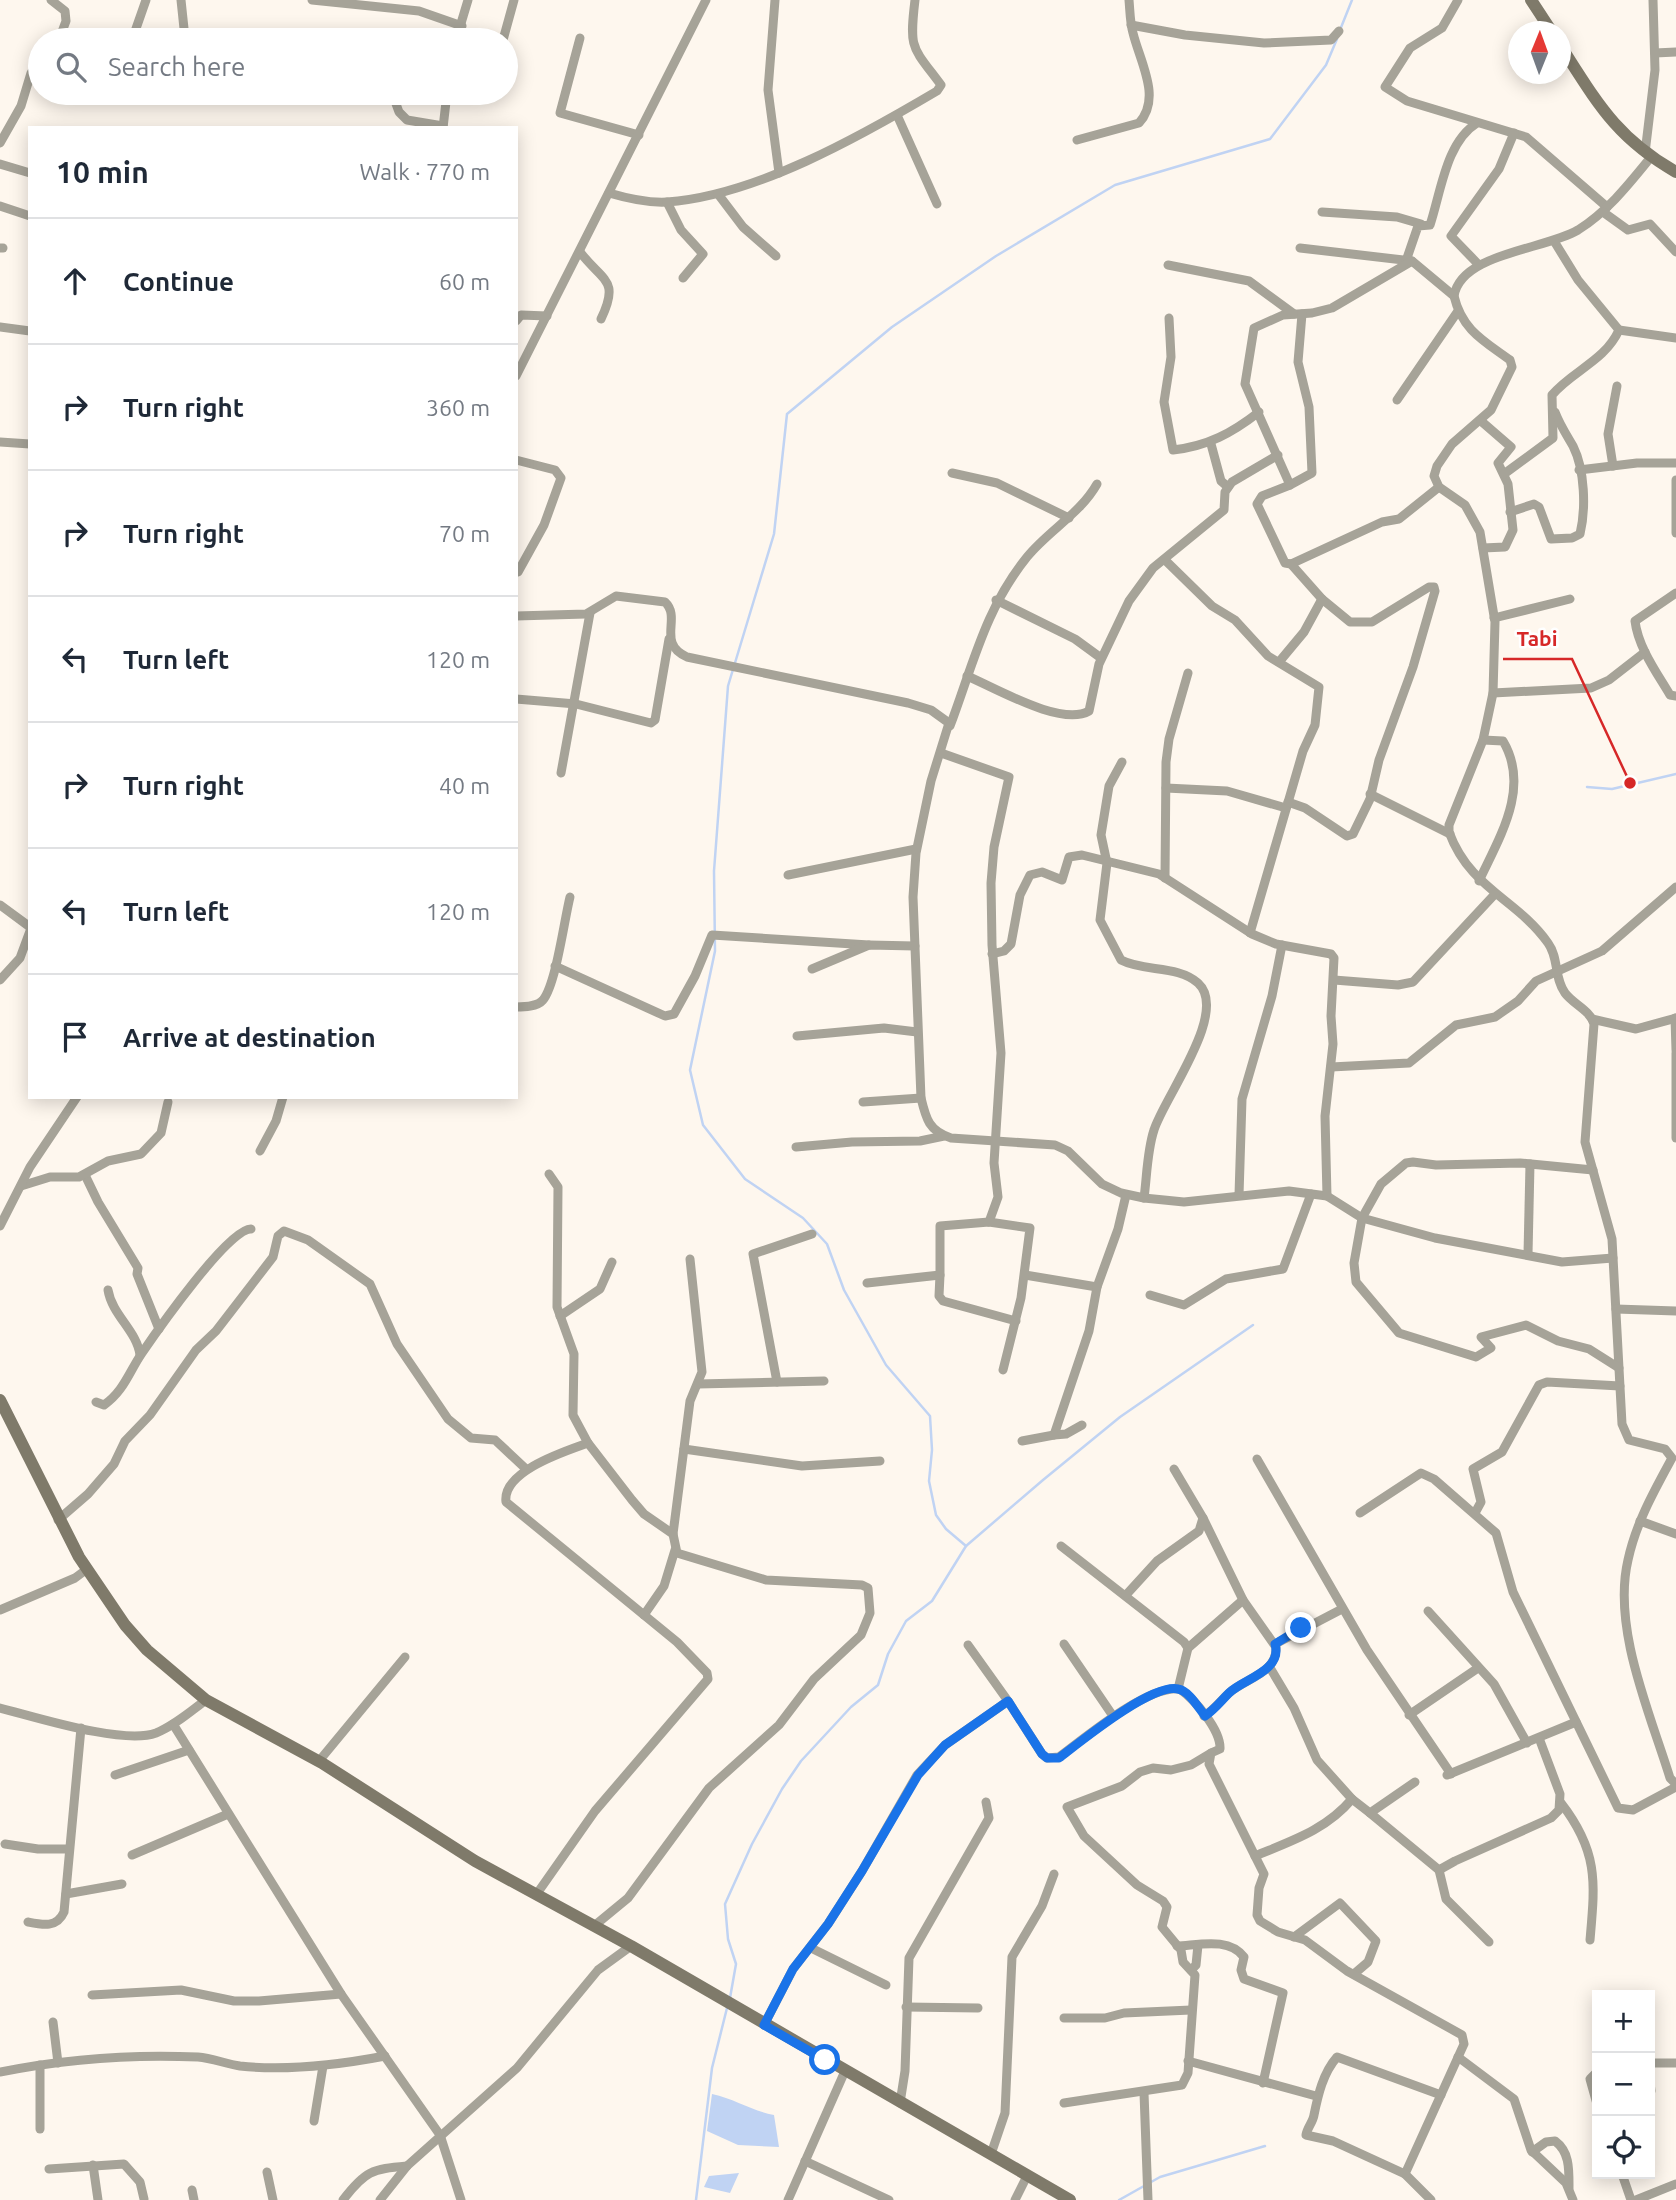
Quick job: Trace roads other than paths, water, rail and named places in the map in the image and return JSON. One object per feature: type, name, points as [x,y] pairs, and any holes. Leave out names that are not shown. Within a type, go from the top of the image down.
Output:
[{"type":"main road","points":[[1531,0],[1545,21]]},
{"type":"main road","points":[[1571,62],[1610,121],[1648,155],[1676,172]]},
{"type":"main road","points":[[0,1400],[58,1520],[125,1625],[148,1650],[206,1700],[319,1761],[454,1848],[631,1946],[1070,2200]]},
{"type":"street","points":[[51,0],[65,11],[63,28]]},
{"type":"street","points":[[136,28],[146,0]]},
{"type":"street","points":[[181,0],[184,28]]},
{"type":"street","points":[[312,0],[419,11],[461,26],[468,0]]},
{"type":"street","points":[[506,28],[514,0]]},
{"type":"street","points":[[518,372],[706,0]]},
{"type":"street","points":[[775,0],[768,90],[779,173]]},
{"type":"street","points":[[609,193],[667,202],[718,194],[779,173],[897,115],[937,91],[941,85],[917,57],[913,46],[915,0]]},
{"type":"street","points":[[1077,140],[1139,123],[1146,116],[1150,96],[1131,25],[1129,0]]},
{"type":"street","points":[[1458,0],[1442,29],[1410,48],[1384,84],[1407,101],[1514,133],[1534,142],[1628,230],[1650,224],[1676,252]]},
{"type":"street","points":[[1653,0],[1655,53],[1648,155],[1605,209],[1576,230],[1554,241],[1478,264],[1460,280],[1454,296],[1458,311],[1472,334],[1512,364],[1500,393],[1481,421],[1452,444],[1437,466],[1435,481],[1465,505],[1473,516],[1483,548],[1494,618],[1496,657],[1493,693],[1483,740],[1448,825],[1450,834],[1466,866],[1479,881],[1550,945],[1566,995],[1592,1019],[1636,1028],[1675,1018],[1676,1138]]},
{"type":"street","points":[[1131,25],[1185,35],[1264,43],[1331,40],[1339,31]]},
{"type":"street","points":[[580,38],[560,113],[639,135]]},
{"type":"street","points":[[1655,53],[1676,52]]},
{"type":"street","points":[[0,143],[21,106],[28,83]]},
{"type":"street","points":[[396,105],[407,120],[438,126]]},
{"type":"street","points":[[443,126],[446,105]]},
{"type":"street","points":[[897,115],[937,204]]},
{"type":"street","points":[[1322,212],[1397,217],[1430,225],[1450,160],[1464,132],[1477,123]]},
{"type":"street","points":[[1478,264],[1451,236],[1499,169],[1514,133]]},
{"type":"street","points":[[0,164],[28,172]]},
{"type":"street","points":[[718,194],[748,233],[776,257]]},
{"type":"street","points":[[667,202],[681,230],[703,254],[683,278]]},
{"type":"street","points":[[0,206],[28,215]]},
{"type":"street","points":[[1290,485],[1245,384],[1254,328],[1298,314],[1332,308],[1409,261],[1421,224]]},
{"type":"street","points":[[1554,241],[1578,280],[1619,330],[1676,338]]},
{"type":"street","points":[[1300,248],[1409,261],[1454,296]]},
{"type":"street","points":[[580,252],[611,288],[611,298],[601,319]]},
{"type":"street","points":[[1168,265],[1249,281],[1298,314]]},
{"type":"street","points":[[1397,400],[1458,311]]},
{"type":"street","points":[[1298,314],[1298,362],[1309,407],[1312,473],[1262,496],[1257,504],[1285,563],[1291,564],[1382,522],[1399,519],[1439,486]]},
{"type":"street","points":[[518,319],[521,315],[547,316]]},
{"type":"street","points":[[1169,318],[1171,357],[1164,402],[1173,450],[1211,444],[1220,435],[1237,430],[1259,412]]},
{"type":"street","points":[[0,327],[28,331]]},
{"type":"street","points":[[1553,438],[1551,400],[1554,393],[1590,366],[1614,342],[1619,330]]},
{"type":"street","points":[[1614,466],[1608,434],[1617,386]]},
{"type":"street","points":[[1510,512],[1534,505],[1539,507],[1551,539],[1577,537],[1582,525],[1584,499],[1574,449],[1561,429],[1551,400]]},
{"type":"street","points":[[1481,421],[1511,447],[1498,463],[1504,474],[1513,530],[1505,547],[1483,548]]},
{"type":"street","points":[[1504,474],[1553,438],[1561,429]]},
{"type":"street","points":[[0,442],[28,444]]},
{"type":"street","points":[[1211,444],[1221,481],[1228,487]]},
{"type":"street","points":[[967,676],[1056,715],[1079,717],[1089,711],[1101,658],[1129,601],[1153,568],[1224,510],[1228,487],[1278,455]]},
{"type":"street","points":[[518,461],[555,470],[561,478],[544,525],[518,572]]},
{"type":"street","points":[[1579,470],[1676,463]]},
{"type":"street","points":[[952,473],[997,482],[1069,518]]},
{"type":"street","points":[[1676,480],[1676,533]]},
{"type":"street","points":[[944,1136],[931,1128],[921,1098],[917,1032],[916,849],[931,781],[996,600],[1028,555],[1085,503],[1097,484]]},
{"type":"street","points":[[1165,560],[1212,606],[1235,620],[1259,648],[1318,687],[1315,725],[1303,751],[1250,933]]},
{"type":"street","points":[[1166,788],[1227,791],[1305,808],[1347,836],[1353,834],[1370,794],[1379,760],[1413,667],[1435,588],[1429,587],[1372,622],[1350,622],[1322,599],[1291,564]]},
{"type":"street","points":[[1676,593],[1635,621],[1645,652],[1670,695],[1676,696]]},
{"type":"street","points":[[518,616],[570,617],[590,612],[616,596],[665,602],[671,611],[670,635],[653,722],[576,704],[518,699]]},
{"type":"street","points":[[1279,662],[1304,632],[1322,599]]},
{"type":"street","points":[[1494,618],[1570,599]]},
{"type":"street","points":[[996,600],[1075,639],[1101,658]]},
{"type":"street","points":[[561,773],[576,704],[590,612]]},
{"type":"street","points":[[670,635],[678,653],[908,703],[931,710],[946,719],[950,726]]},
{"type":"street","points":[[1493,693],[1591,688],[1609,680],[1645,652]]},
{"type":"street","points":[[1165,878],[1169,739],[1188,673]]},
{"type":"street","points":[[1479,881],[1502,835],[1513,788],[1513,770],[1503,741],[1483,740]]},
{"type":"street","points":[[941,753],[1009,777],[992,863],[992,954],[1001,1053],[994,1163],[998,1197],[989,1222]]},
{"type":"street","points":[[1122,762],[1109,786],[1101,835],[1107,863],[1100,920],[1116,954],[1127,963],[1186,976],[1198,983],[1205,1000],[1205,1017],[1183,1077],[1164,1102],[1154,1128],[1144,1198]]},
{"type":"street","points":[[1370,794],[1450,834]]},
{"type":"street","points":[[788,875],[916,849]]},
{"type":"street","points":[[992,954],[1004,951],[1010,944],[1020,895],[1030,875],[1042,872],[1062,880],[1069,857],[1082,855],[1107,863],[1147,870],[1165,878],[1250,933],[1282,945],[1331,954],[1334,958],[1331,1067],[1325,1116],[1328,1196]]},
{"type":"street","points":[[1331,1067],[1409,1063],[1456,1025],[1495,1017],[1518,1001],[1536,981],[1602,951],[1676,887]]},
{"type":"street","points":[[1334,980],[1398,985],[1413,982],[1495,894]]},
{"type":"street","points":[[518,1007],[529,1007],[542,1000],[555,966],[570,897]]},
{"type":"street","points":[[0,905],[28,927]]},
{"type":"street","points":[[0,981],[20,958],[28,935]]},
{"type":"street","points":[[555,966],[665,1016],[674,1014],[695,976],[712,936],[915,946]]},
{"type":"street","points":[[812,969],[861,951],[869,945]]},
{"type":"street","points":[[1239,1195],[1242,1099],[1272,996],[1282,945]]},
{"type":"street","points":[[1360,1513],[1421,1473],[1434,1479],[1489,1525],[1501,1542],[1513,1592],[1618,1808],[1633,1810],[1676,1785],[1670,1778],[1626,1628],[1624,1595],[1627,1562],[1640,1521],[1673,1453],[1629,1440],[1625,1435],[1609,1222],[1584,1142],[1594,1042],[1592,1019]]},
{"type":"street","points":[[797,1036],[884,1028],[917,1032]]},
{"type":"street","points":[[863,1102],[921,1098]]},
{"type":"street","points":[[0,1226],[35,1159],[76,1099]]},
{"type":"street","points":[[260,1151],[276,1121],[282,1099]]},
{"type":"street","points":[[21,1186],[50,1177],[85,1175],[108,1161],[138,1156],[161,1133],[167,1102]]},
{"type":"street","points":[[796,1147],[852,1142],[920,1141],[944,1136],[1055,1144],[1068,1151],[1102,1184],[1126,1195],[1184,1202],[1278,1191],[1328,1196],[1362,1218],[1436,1238],[1562,1262],[1613,1258]]},
{"type":"street","points":[[1593,1170],[1530,1164],[1406,1163],[1381,1184],[1362,1218],[1354,1277],[1399,1333],[1476,1357],[1491,1348],[1481,1337],[1525,1325],[1558,1341],[1589,1349],[1619,1368]]},
{"type":"street","points":[[1528,1254],[1530,1164]]},
{"type":"street","points":[[549,1174],[558,1187],[557,1307],[574,1354],[573,1415],[589,1443],[643,1514],[673,1534]]},
{"type":"street","points":[[85,1175],[138,1268],[136,1274],[159,1329]]},
{"type":"street","points":[[1150,1294],[1184,1305],[1226,1279],[1283,1269],[1311,1194]]},
{"type":"street","points":[[1054,1435],[1089,1331],[1097,1287],[1118,1229],[1126,1195]]},
{"type":"street","points":[[1003,1370],[1016,1321],[1026,1275],[1030,1228],[989,1222],[940,1226],[939,1296],[943,1301],[1016,1321]]},
{"type":"street","points":[[96,1402],[104,1405],[123,1388],[140,1356],[159,1329],[226,1244],[242,1230],[251,1229]]},
{"type":"street","points":[[58,1520],[88,1494],[114,1464],[125,1441],[150,1415],[196,1350],[216,1331],[273,1257],[278,1236],[284,1231],[308,1240],[370,1284],[397,1344],[448,1419],[471,1438],[492,1438],[526,1469]]},
{"type":"street","points":[[778,1382],[753,1254],[812,1234]]},
{"type":"street","points":[[644,1615],[664,1586],[675,1550],[673,1534],[690,1401],[702,1371],[690,1259]]},
{"type":"street","points":[[560,1316],[600,1289],[612,1262]]},
{"type":"street","points":[[867,1283],[940,1275]]},
{"type":"street","points":[[1026,1275],[1097,1287]]},
{"type":"street","points":[[108,1290],[111,1304],[132,1336],[140,1356]]},
{"type":"street","points":[[1616,1309],[1676,1311]]},
{"type":"street","points":[[698,1384],[824,1381]]},
{"type":"street","points":[[1475,1513],[1481,1502],[1473,1469],[1502,1452],[1539,1385],[1547,1382],[1620,1386]]},
{"type":"street","points":[[1022,1441],[1066,1434],[1082,1425]]},
{"type":"street","points":[[536,1895],[595,1811],[708,1679],[707,1673],[697,1661],[506,1502],[507,1492],[526,1469],[589,1443]]},
{"type":"street","points":[[684,1449],[802,1466],[880,1461]]},
{"type":"street","points":[[1257,1459],[1342,1609],[1448,1775],[1576,1722]]},
{"type":"street","points":[[1174,1469],[1203,1518],[1243,1600],[1275,1644],[1275,1657],[1269,1666],[1229,1693],[1220,1705],[1205,1716]]},
{"type":"street","points":[[1126,1595],[1157,1561],[1199,1531],[1203,1518]]},
{"type":"street","points":[[1640,1521],[1676,1534]]},
{"type":"street","points":[[1061,1546],[1126,1595],[1188,1648]]},
{"type":"street","points":[[594,1926],[628,1898],[709,1788],[779,1725],[814,1679],[861,1634],[870,1613],[870,1591],[862,1585],[765,1580],[681,1555],[675,1550]]},
{"type":"street","points":[[0,1610],[75,1578],[87,1569]]},
{"type":"street","points":[[1178,1689],[1188,1648],[1243,1600]]},
{"type":"street","points":[[1275,1644],[1312,1622],[1342,1609]]},
{"type":"street","points":[[1428,1611],[1506,1702],[1527,1743]]},
{"type":"street","points":[[1064,1644],[1113,1716]]},
{"type":"street","points":[[968,1645],[1047,1758],[1059,1758],[1113,1716],[1168,1689],[1178,1689],[1187,1694],[1205,1716],[1220,1742],[1220,1749],[1191,1765],[1171,1770],[1153,1768],[1140,1772],[1122,1786],[1067,1807],[1084,1836],[1137,1885],[1164,1901],[1167,1907],[1162,1927],[1182,1953],[1183,1962],[1195,1975],[1188,2073],[1182,2085],[1064,2103]]},
{"type":"street","points":[[319,1761],[405,1657]]},
{"type":"street","points":[[1269,1666],[1294,1708],[1317,1760],[1352,1799],[1439,1870],[1446,1899],[1489,1942]]},
{"type":"street","points":[[1409,1714],[1478,1668]]},
{"type":"street","points":[[0,1708],[81,1728],[137,1735],[157,1733],[206,1700]]},
{"type":"street","points":[[764,2025],[793,1969],[811,1948],[862,1871],[918,1775],[945,1745],[1008,1701]]},
{"type":"street","points":[[173,1724],[341,1994],[440,2135],[461,2200]]},
{"type":"street","points":[[28,1922],[44,1926],[59,1920],[64,1912],[81,1728]]},
{"type":"street","points":[[1539,1738],[1561,1803],[1588,1846],[1595,1871],[1590,1940]]},
{"type":"street","points":[[115,1775],[189,1750]]},
{"type":"street","points":[[1212,1753],[1209,1764],[1212,1773],[1264,1874],[1257,1915],[1260,1921],[1306,1940],[1354,1974],[1457,2030],[1464,2039],[1405,2174]]},
{"type":"street","points":[[1370,1812],[1415,1782]]},
{"type":"street","points":[[1255,1856],[1321,1828],[1336,1818],[1352,1799]]},
{"type":"street","points":[[900,2103],[905,2071],[909,1958],[989,1818],[986,1802]]},
{"type":"street","points":[[1439,1870],[1551,1818],[1561,1803]]},
{"type":"street","points":[[132,1855],[228,1814]]},
{"type":"street","points":[[5,1844],[38,1849],[68,1849]]},
{"type":"street","points":[[991,2154],[1005,2113],[1012,1957],[1042,1906],[1054,1874]]},
{"type":"street","points":[[65,1894],[122,1884]]},
{"type":"street","points":[[1294,1937],[1340,1903],[1376,1941],[1368,1962],[1354,1974]]},
{"type":"street","points":[[1191,1970],[1196,1965],[1198,1945]]},
{"type":"street","points":[[1177,1946],[1226,1945],[1234,1948],[1244,1956],[1241,1970],[1244,1979],[1283,1993],[1263,2084]]},
{"type":"street","points":[[380,2200],[407,2166],[517,2068],[598,1970],[631,1946]]},
{"type":"street","points":[[811,1948],[886,1985]]},
{"type":"street","points":[[92,1995],[181,1990],[234,2001],[341,1994]]},
{"type":"street","points":[[906,2007],[978,2008]]},
{"type":"street","points":[[1064,2018],[1105,2018],[1124,2013],[1191,2010]]},
{"type":"street","points":[[53,2022],[58,2063]]},
{"type":"street","points":[[0,2072],[116,2057],[200,2057],[240,2066],[323,2066],[384,2056]]},
{"type":"street","points":[[1431,2200],[1405,2174],[1332,2141],[1306,2135],[1314,2118],[1316,2096],[1329,2066],[1337,2057],[1441,2095]]},
{"type":"street","points":[[1458,2057],[1514,2098],[1532,2151],[1569,2188]]},
{"type":"street","points":[[1188,2061],[1263,2084],[1316,2096]]},
{"type":"street","points":[[1655,2063],[1676,2063]]},
{"type":"street","points":[[40,2065],[40,2129]]},
{"type":"street","points":[[314,2121],[323,2066]]},
{"type":"street","points":[[788,2200],[845,2071]]},
{"type":"street","points":[[1144,2092],[1147,2200]]},
{"type":"street","points":[[1532,2151],[1546,2142],[1555,2141],[1562,2146],[1569,2167],[1569,2188],[1573,2200]]},
{"type":"street","points":[[805,2161],[876,2197],[889,2200]]},
{"type":"street","points":[[49,2169],[124,2164],[140,2182],[145,2199]]},
{"type":"street","points":[[93,2165],[98,2200]]},
{"type":"street","points":[[343,2200],[359,2178],[376,2168],[407,2166]]},
{"type":"street","points":[[267,2172],[273,2200]]},
{"type":"street","points":[[1015,2200],[1027,2176]]},
{"type":"street","points":[[1624,2179],[1634,2200],[1676,2184]]},
{"type":"water","points":[[712,2094],[774,2115],[779,2147],[738,2145],[707,2131]]},
{"type":"water","points":[[739,2173],[730,2193],[704,2187],[709,2176]]},
{"type":"waterway","points":[[1340,30],[1352,0]]},
{"type":"waterway","points":[[966,1546],[946,1529],[936,1515],[929,1481],[932,1450],[930,1416],[886,1365],[844,1290],[827,1244],[803,1218],[745,1179],[703,1125],[690,1070],[715,951],[714,871],[728,686],[774,534],[787,414],[892,327],[996,256],[1115,185],[1270,139],[1326,65],[1337,39]]},
{"type":"waterway","points":[[1587,787],[1612,789],[1676,774]]},
{"type":"waterway","points":[[730,1998],[736,1964],[728,1939],[725,1904],[752,1844],[782,1789],[801,1761],[851,1707],[878,1685],[888,1654],[906,1621],[932,1601],[966,1546],[1043,1480],[1120,1417],[1253,1325]]},
{"type":"waterway","points":[[696,2200],[712,2068],[727,2008]]},
{"type":"waterway","points":[[1119,2200],[1160,2177],[1265,2146]]},
{"type":"place","name":"Tabi","points":[[1630,783]]}]
